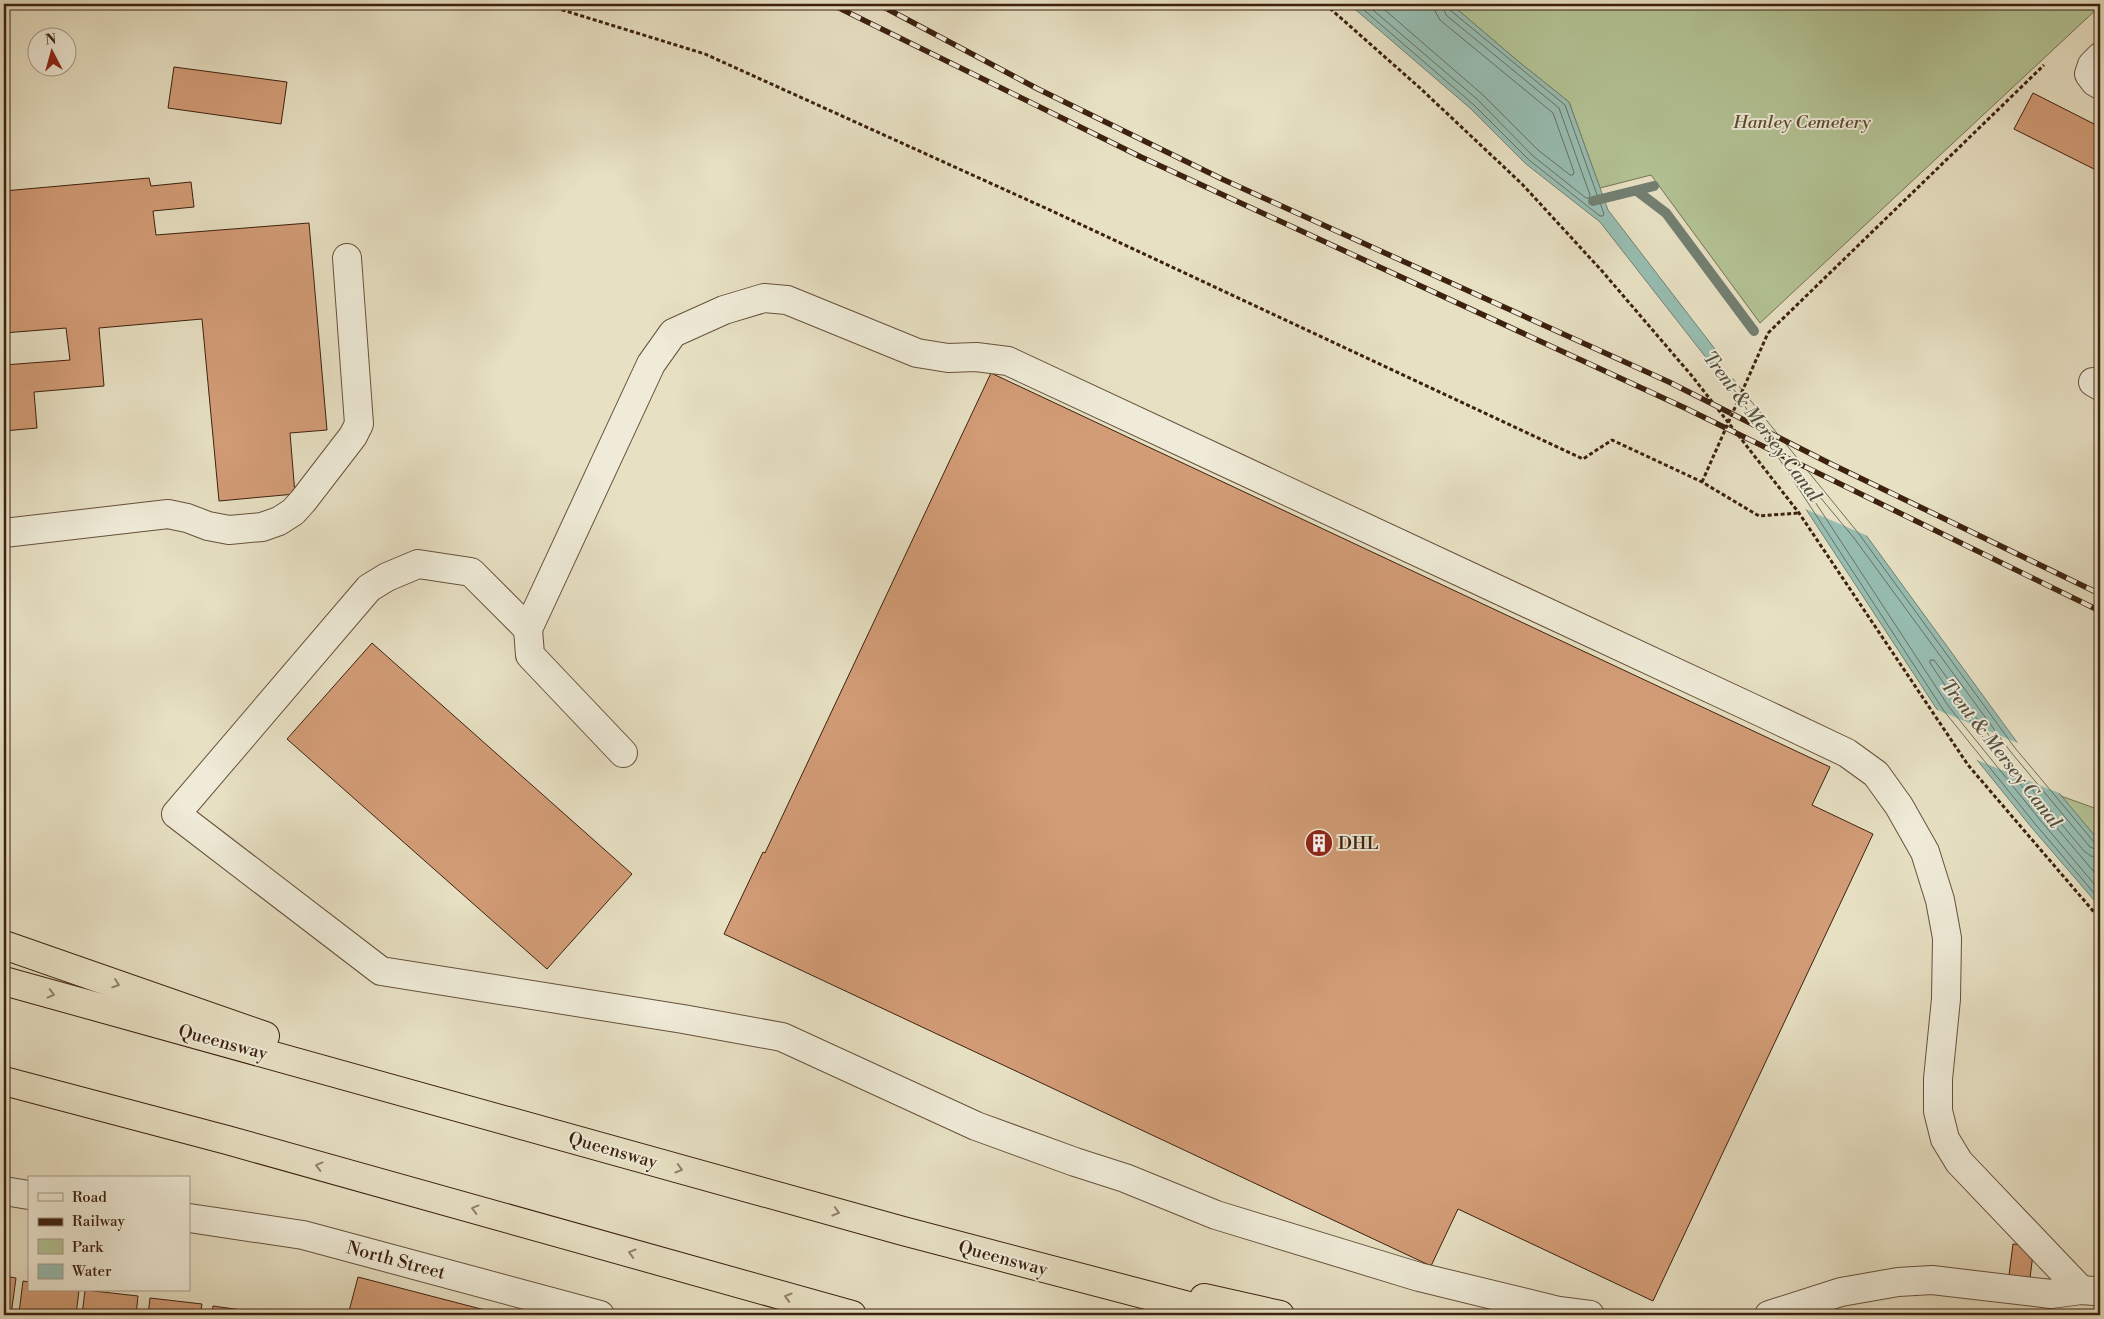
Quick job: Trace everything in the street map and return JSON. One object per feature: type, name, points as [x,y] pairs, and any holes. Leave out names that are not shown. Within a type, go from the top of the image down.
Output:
[{"type":"highway","points":[[4,946],[523,1125]]},
{"type":"highway","name":"Queensway","points":[[4,981],[902,1231],[1223,1315]]},
{"type":"highway","points":[[4,1081],[246,1146],[852,1315]]},
{"type":"highway","points":[[902,1231],[1280,1315]]},
{"type":"street","points":[[4,534],[168,514],[229,530],[262,527],[279,521],[293,512],[353,436],[359,424],[348,258]]},
{"type":"street","points":[[624,753],[530,656],[528,629],[651,364],[673,333],[724,310],[764,298],[786,300],[917,353],[948,358],[976,357],[1008,362],[1767,715],[1847,753],[1876,774],[1899,806],[1925,852],[1940,900],[1947,938],[1946,1000],[1938,1078],[1938,1112],[1945,1139],[1959,1162],[2091,1291]]},
{"type":"street","points":[[528,629],[471,572],[418,564],[387,577],[369,588],[176,814],[381,971],[673,1017],[782,1037],[976,1126],[1125,1178],[1216,1215],[1419,1277],[1550,1309],[1590,1315]]},
{"type":"street","points":[[4,1191],[28,1195]]},
{"type":"street","name":"North Street","points":[[190,1218],[303,1235],[600,1315]]},
{"type":"street","points":[[1769,1315],[1841,1292],[1898,1282],[1932,1280],[2051,1294],[2091,1291]]},
{"type":"path","points":[[543,4],[705,54],[1052,211],[1583,459],[1612,440],[1702,482],[1759,516],[1799,513]]},
{"type":"path","points":[[1325,4],[1420,88],[1522,184],[1602,271],[1692,376],[1799,513],[1968,765],[2100,919]]},
{"type":"path","points":[[1702,482],[1768,332],[2044,65]]},
{"type":"green space","name":"Hanley Cemetery","points":[[1451,4],[2100,4],[2100,6],[1760,323],[1651,175],[1600,188],[1569,102]]},
{"type":"green space","points":[[2061,796],[2100,810],[2100,842]]},
{"type":"water","name":"Trent & Mersey Canal","points":[[1349,4],[1451,4],[1569,102],[1608,210],[1721,357],[1863,531],[2019,745],[2100,842],[2100,907],[2032,828],[1940,714],[1711,364],[1600,222],[1526,164],[1471,109]]},
{"type":"pier","points":[[1724,356],[1870,537],[1803,508],[1710,367],[1713,368]]},
{"type":"pier","points":[[1935,709],[2023,745],[2064,795],[1972,758]]},
{"type":"building","points":[[174,67],[287,82],[281,124],[168,108]]},
{"type":"building","points":[[2033,93],[2100,127],[2100,172],[2014,129]]},
{"type":"building","points":[[149,178],[151,186],[191,182],[194,207],[153,211],[156,235],[309,223],[327,430],[290,433],[295,494],[219,501],[202,319],[99,328],[104,386],[34,392],[37,428],[4,431],[4,365],[70,360],[66,328],[4,333],[4,191]]},
{"type":"building","name":"DHL","points":[[991,373],[1830,767],[1812,805],[1873,834],[1653,1301],[1458,1209],[1431,1266],[724,934],[763,852],[765,853]]},
{"type":"building","points":[[372,643],[632,874],[547,969],[287,739]]},
{"type":"building","points":[[2013,1244],[2034,1246],[2029,1286],[2008,1283]]},
{"type":"building","points":[[4,1276],[16,1278],[11,1315],[4,1315]]},
{"type":"building","points":[[358,1277],[504,1315],[348,1315]]},
{"type":"building","points":[[23,1281],[28,1282],[28,1292],[79,1292],[76,1315],[16,1315],[16,1313],[19,1313]]},
{"type":"building","points":[[85,1292],[138,1296],[136,1315],[82,1315]]},
{"type":"building","points":[[150,1298],[202,1304],[200,1315],[148,1315]]},
{"type":"building","points":[[213,1306],[263,1313],[263,1315],[212,1315]]},
{"type":"waterway","points":[[1593,201],[1654,186]]},
{"type":"waterway","points":[[1637,191],[1666,213],[1754,331]]},
{"type":"railway","points":[[831,4],[1141,157],[1685,408],[2100,611]]},
{"type":"railway","points":[[878,4],[1038,89],[1222,179],[1669,382],[1829,463],[2100,594]]},
{"type":"place","name":"DHL","points":[[1319,843]]}]
